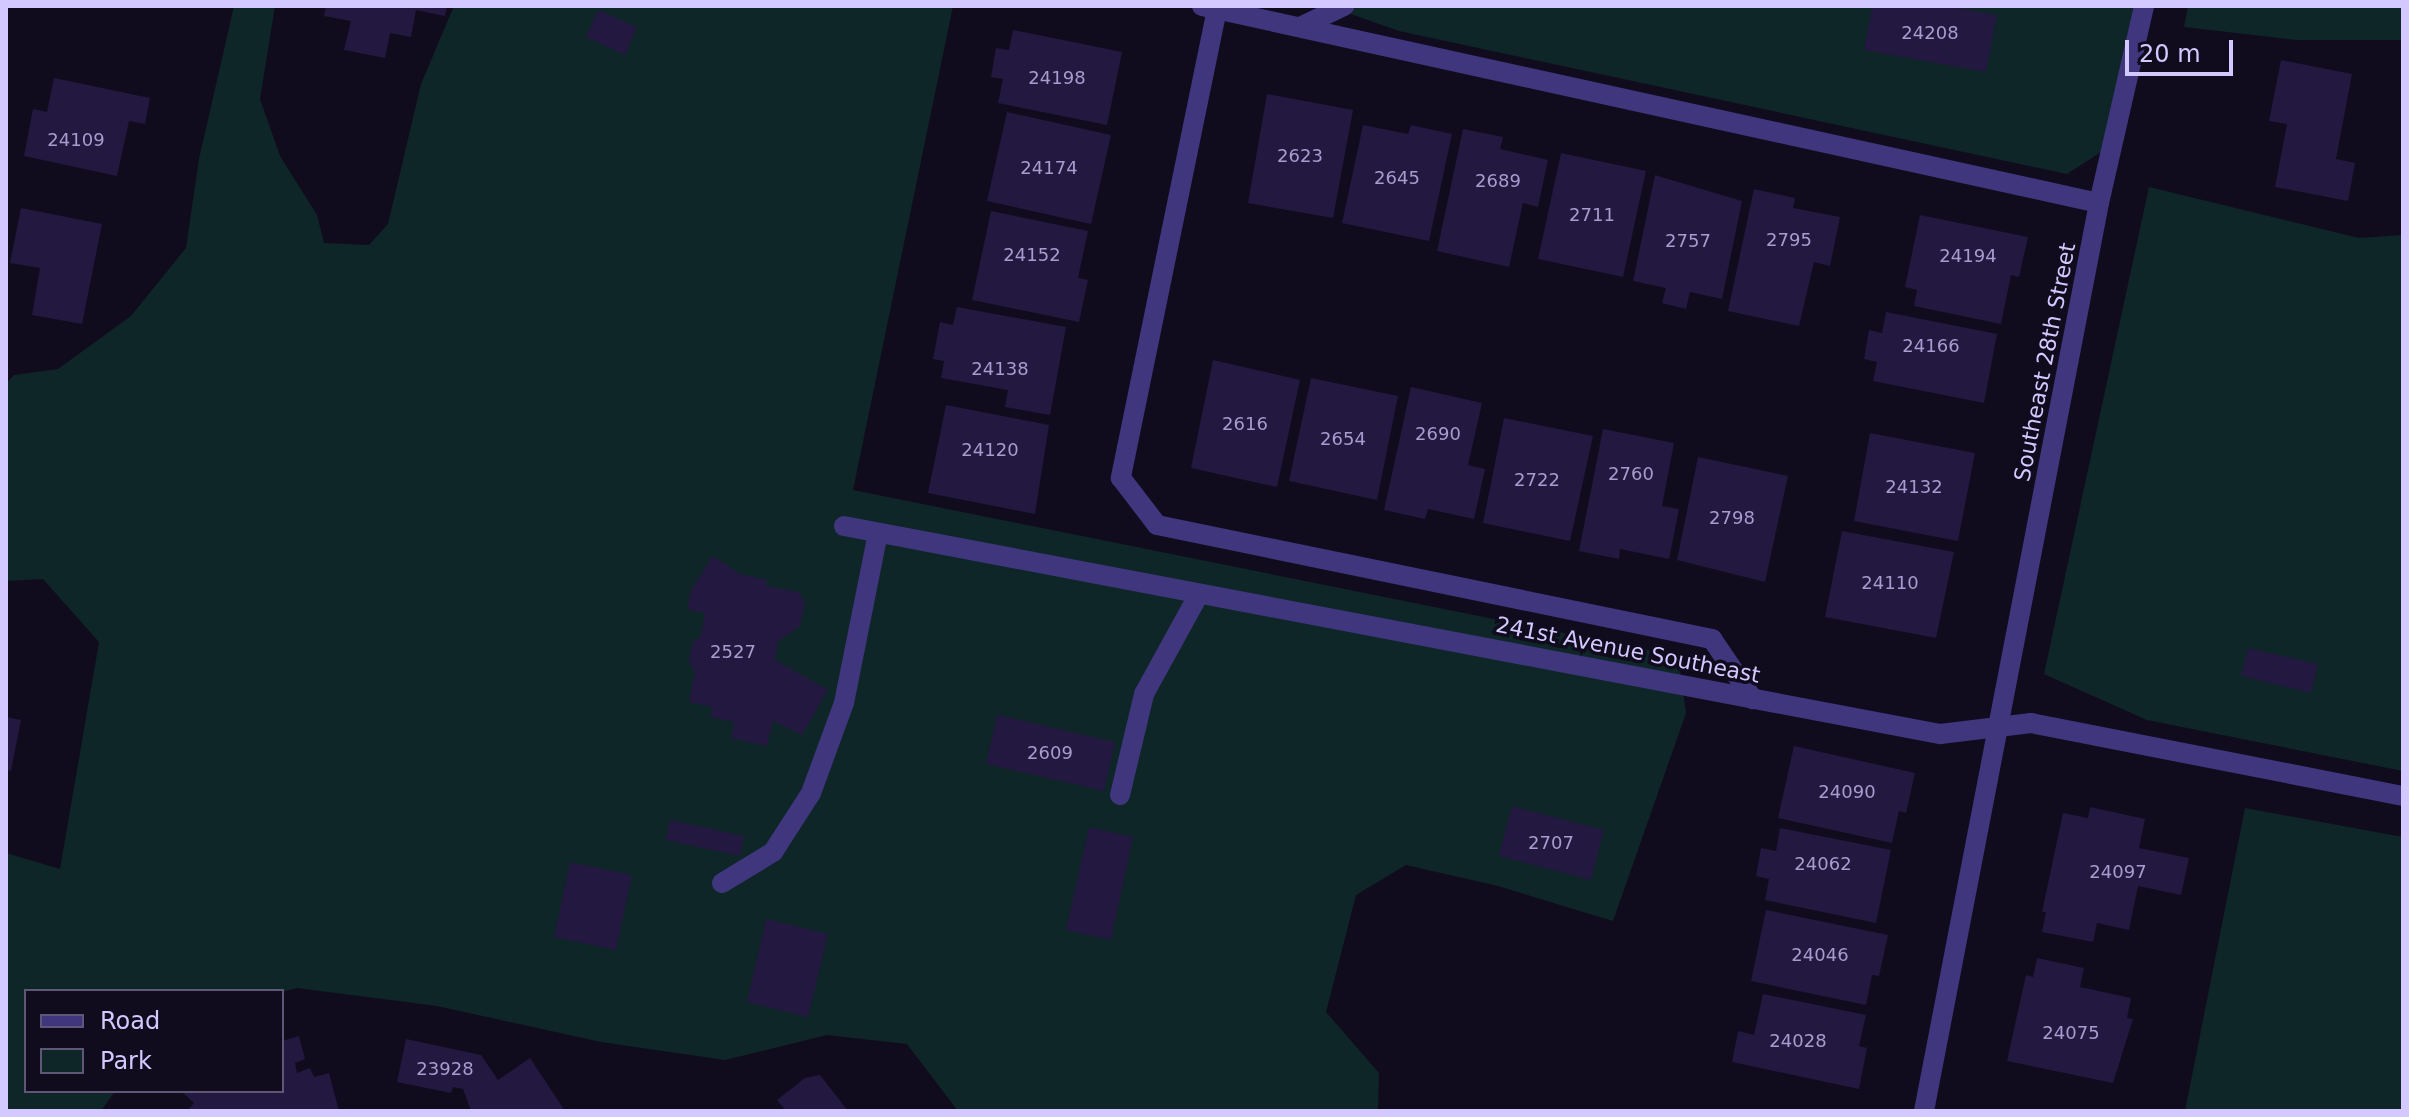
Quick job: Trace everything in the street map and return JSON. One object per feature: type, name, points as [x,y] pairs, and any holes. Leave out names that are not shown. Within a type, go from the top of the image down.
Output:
[{"type":"street","points":[[1302,26],[1344,6]]},
{"type":"street","name":"Southeast 28th Street","points":[[1924,1111],[1997,728],[2075,348],[2099,203],[2144,6]]},
{"type":"street","points":[[1753,699],[1712,639],[1157,525],[1148,514],[1121,478],[1209,8],[2099,203]]},
{"type":"street","name":"241st Avenue Southeast","points":[[844,526],[1940,734],[2031,723],[2403,796]]},
{"type":"street","points":[[722,883],[773,852],[811,793],[844,703],[878,533]]},
{"type":"street","points":[[1120,795],[1144,694],[1199,594]]},
{"type":"green space","points":[[234,6],[275,6],[260,99],[280,156],[317,215],[324,243],[369,245],[388,224],[421,84],[454,6],[953,6],[853,490],[1678,656],[1686,713],[1613,921],[1498,886],[1406,865],[1356,895],[1326,1012],[1379,1073],[1378,1111],[958,1111],[907,1044],[827,1035],[725,1060],[601,1042],[437,1006],[297,988],[284,991],[284,989],[24,989],[24,1093],[114,1093],[101,1111],[6,1111],[6,853],[60,869],[99,642],[43,579],[6,581],[6,384],[14,375],[58,369],[131,316],[186,248],[199,159]]},
{"type":"green space","points":[[1328,6],[2136,6],[2101,152],[2067,174],[1399,31]]},
{"type":"green space","points":[[2188,6],[2403,6],[2403,40],[2296,40],[2184,27]]},
{"type":"green space","points":[[2149,187],[2359,238],[2403,235],[2403,771],[2147,720],[2044,674]]},
{"type":"green space","points":[[2245,808],[2403,837],[2403,1111],[2185,1111]]},
{"type":"building","points":[[326,6],[447,6],[445,16],[416,10],[411,37],[390,33],[385,58],[344,50],[351,21],[324,16]]},
{"type":"building","points":[[1872,6],[1946,6],[1997,15],[1986,72],[1864,50]]},
{"type":"building","points":[[598,10],[637,27],[625,55],[586,37]]},
{"type":"building","points":[[1013,30],[1122,52],[1107,125],[998,103],[1003,79],[991,77],[996,48],[1009,50]]},
{"type":"building","points":[[2281,60],[2352,74],[2336,159],[2355,163],[2348,201],[2275,187],[2287,124],[2269,121]]},
{"type":"building","points":[[54,78],[150,98],[145,124],[129,121],[117,176],[24,156],[33,109],[47,112]]},
{"type":"building","points":[[1267,94],[1353,110],[1333,218],[1248,203]]},
{"type":"building","points":[[1007,112],[1111,135],[1091,224],[987,201]]},
{"type":"building","points":[[1363,125],[1408,134],[1411,125],[1452,134],[1429,241],[1342,223]]},
{"type":"building","points":[[1463,129],[1503,137],[1500,149],[1548,160],[1538,207],[1523,203],[1509,267],[1437,251]]},
{"type":"building","points":[[1561,153],[1646,171],[1623,277],[1538,259]]},
{"type":"building","points":[[1655,175],[1742,201],[1722,299],[1690,292],[1686,309],[1662,303],[1666,288],[1633,281]]},
{"type":"building","points":[[1754,189],[1795,198],[1793,208],[1840,217],[1830,266],[1814,262],[1799,326],[1728,311]]},
{"type":"building","points":[[21,208],[102,224],[82,324],[32,315],[40,268],[10,263]]},
{"type":"building","points":[[991,211],[1088,231],[1078,278],[1088,280],[1079,322],[972,300]]},
{"type":"building","points":[[1920,215],[2028,237],[2019,277],[2011,275],[2001,324],[1914,306],[1917,290],[1905,287]]},
{"type":"building","points":[[957,307],[1066,327],[1050,415],[1005,407],[1008,390],[941,378],[944,361],[933,359],[940,322],[953,325]]},
{"type":"building","points":[[1886,312],[1997,334],[1984,403],[1873,381],[1877,362],[1864,359],[1869,330],[1882,333]]},
{"type":"building","points":[[1213,360],[1300,380],[1277,487],[1191,468]]},
{"type":"building","points":[[1311,378],[1398,396],[1377,500],[1289,481]]},
{"type":"building","points":[[1411,387],[1482,403],[1468,465],[1485,469],[1474,519],[1428,509],[1425,519],[1384,510]]},
{"type":"building","points":[[946,405],[1049,425],[1035,514],[928,493]]},
{"type":"building","points":[[1504,418],[1593,436],[1570,541],[1483,523]]},
{"type":"building","points":[[1603,429],[1674,443],[1662,506],[1679,509],[1669,559],[1620,549],[1619,559],[1579,551]]},
{"type":"building","points":[[1870,433],[1975,453],[1958,541],[1854,521]]},
{"type":"building","points":[[1698,457],[1788,476],[1765,582],[1677,560]]},
{"type":"building","points":[[1842,531],[1954,552],[1936,638],[1825,617]]},
{"type":"building","points":[[713,556],[740,574],[767,580],[766,586],[799,592],[805,603],[800,626],[778,641],[775,660],[828,690],[802,735],[773,721],[767,746],[731,738],[734,722],[710,717],[712,707],[689,702],[695,671],[689,663],[692,643],[701,636],[705,613],[687,609],[691,590]]},
{"type":"building","points":[[2248,648],[2318,664],[2311,693],[2241,676]]},
{"type":"building","points":[[997,715],[1115,742],[1104,791],[986,764]]},
{"type":"building","points":[[6,717],[21,720],[11,771],[6,770]]},
{"type":"building","points":[[1794,746],[1915,773],[1906,813],[1899,811],[1892,843],[1778,818]]},
{"type":"building","points":[[1512,806],[1604,830],[1591,880],[1499,856]]},
{"type":"building","points":[[2090,807],[2145,819],[2139,848],[2189,858],[2181,895],[2138,886],[2129,930],[2097,923],[2093,942],[2042,932],[2046,912],[2042,912],[2063,813],[2088,818]]},
{"type":"building","points":[[670,820],[744,836],[740,856],[666,840]]},
{"type":"building","points":[[1089,827],[1133,837],[1111,940],[1066,930]]},
{"type":"building","points":[[1780,828],[1891,850],[1876,923],[1765,900],[1769,879],[1756,876],[1761,848],[1776,851]]},
{"type":"building","points":[[570,862],[632,875],[616,950],[554,937]]},
{"type":"building","points":[[1766,910],[1888,935],[1879,976],[1872,975],[1866,1005],[1751,981]]},
{"type":"building","points":[[766,919],[828,934],[808,1017],[747,1002]]},
{"type":"building","points":[[2037,958],[2084,968],[2080,987],[2131,998],[2127,1018],[2133,1019],[2113,1083],[2007,1061],[2026,975],[2033,977]]},
{"type":"building","points":[[1763,994],[1866,1015],[1859,1046],[1867,1048],[1859,1089],[1732,1062],[1738,1031],[1754,1035]]},
{"type":"building","points":[[299,1036],[305,1059],[295,1063],[297,1073],[310,1068],[314,1077],[329,1073],[339,1111],[187,1111],[194,1103],[183,1093],[284,1093],[284,1040]]},
{"type":"building","points":[[406,1039],[481,1055],[498,1080],[530,1058],[565,1111],[471,1111],[463,1089],[453,1087],[451,1093],[397,1082]]},
{"type":"building","points":[[820,1075],[848,1111],[786,1111],[777,1100],[805,1078]]}]
